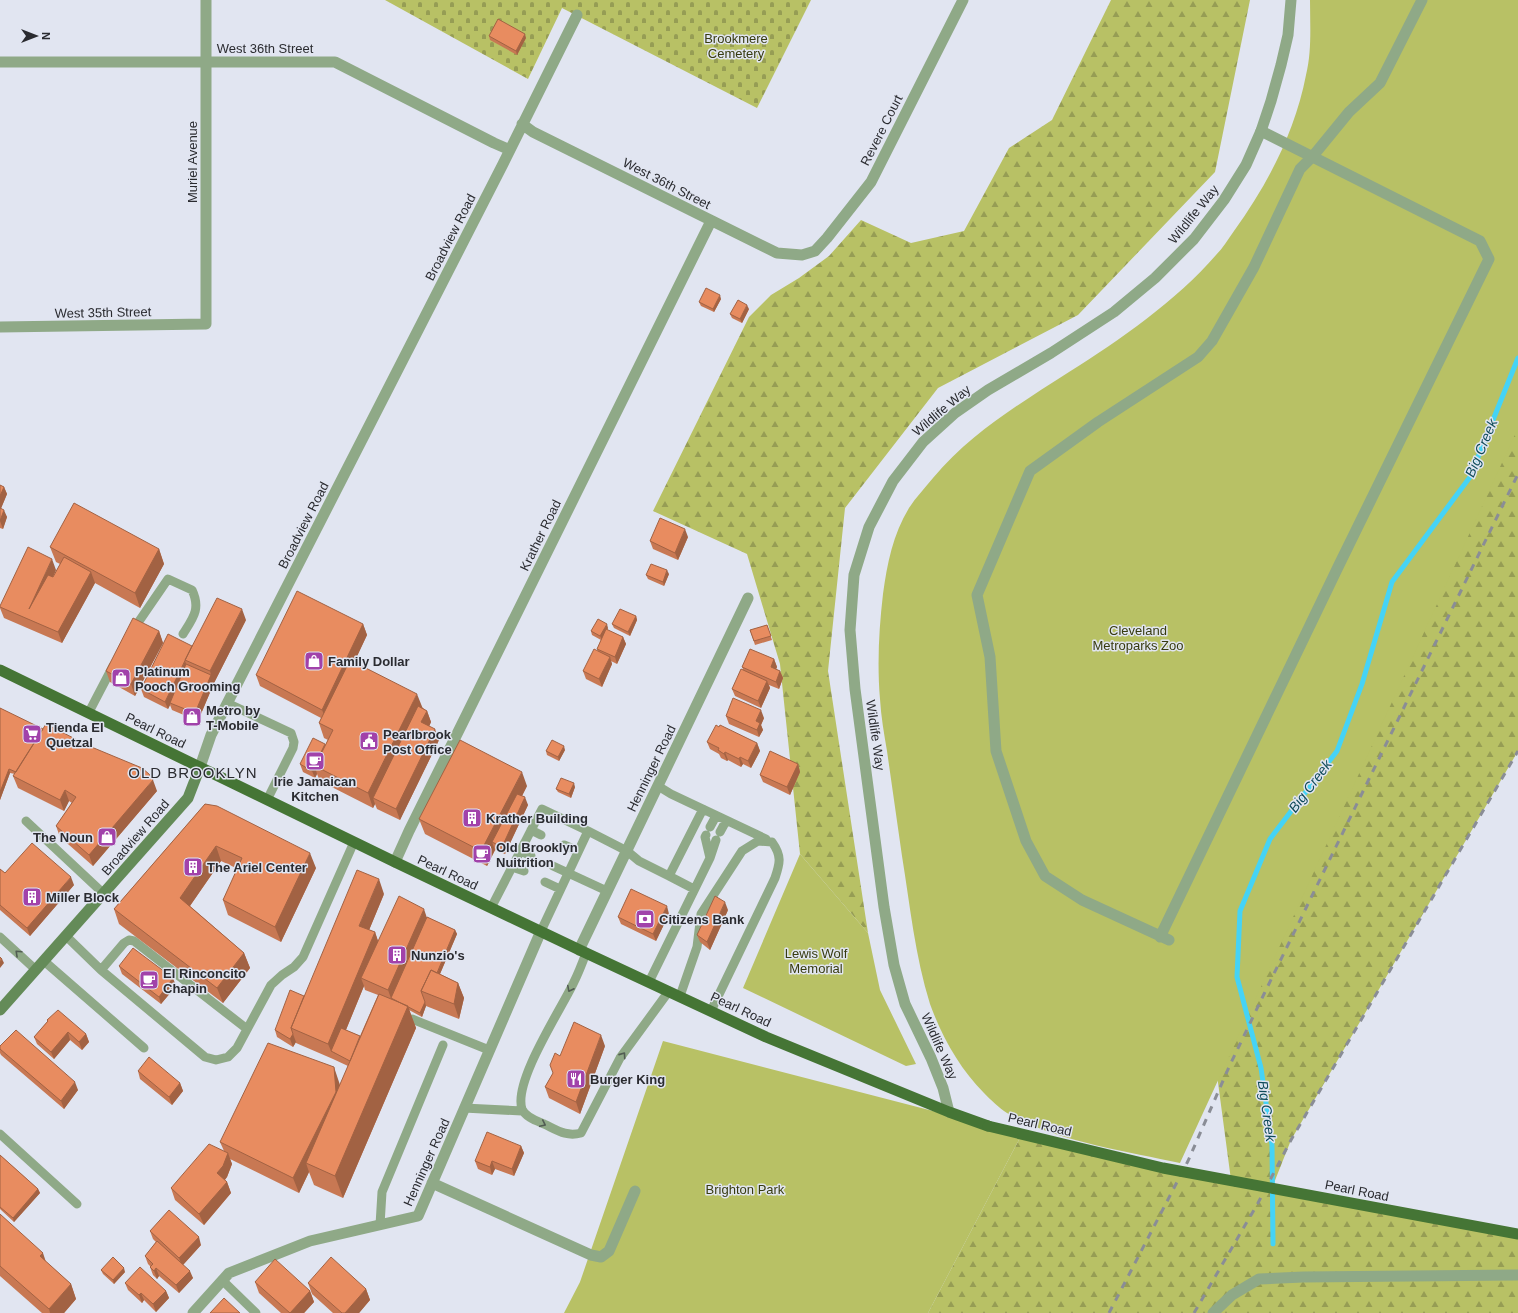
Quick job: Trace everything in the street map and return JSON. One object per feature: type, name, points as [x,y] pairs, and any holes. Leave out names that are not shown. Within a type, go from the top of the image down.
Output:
[{"type":"main road","name":"Pearl Road","points":[[0,670],[583,952],[766,1036],[949,1112],[988,1126],[1163,1168],[1518,1234]]},
{"type":"main road","name":"Broadview Road","points":[[0,1010],[188,798],[200,767]]},
{"type":"street","name":"Muriel Avenue","points":[[206,0],[206,324]]},
{"type":"street","name":"Revere Court","points":[[802,255],[815,251],[871,182],[963,0]]},
{"type":"street","name":"Wildlife Way","points":[[949,1112],[943,1088],[931,1058],[905,1004],[894,965],[884,907],[855,689],[850,630],[854,575],[867,534],[893,481],[923,442],[955,413],[988,390],[1051,353],[1114,312],[1156,278],[1194,238],[1224,200],[1246,165],[1261,131],[1271,101],[1288,35],[1291,0]]},
{"type":"street","points":[[1261,131],[1313,156],[1480,241],[1490,259],[1339,565],[1164,939],[1082,900],[1045,876],[1026,841],[996,751],[990,657],[978,595],[1030,471],[1098,422],[1198,357],[1212,341],[1254,267],[1300,168],[1313,156],[1349,112],[1380,84],[1422,0]]},
{"type":"street","name":"Broadview Road","points":[[200,767],[211,735],[227,703],[510,150],[577,15]]},
{"type":"street","name":"West 36th Street","points":[[0,62],[335,62],[510,150]]},
{"type":"street","name":"West 36th Street","points":[[522,124],[533,132],[777,253],[802,255]]},
{"type":"street","name":"Krather Road","points":[[395,862],[711,221]]},
{"type":"street","name":"West 35th Street","points":[[0,327],[206,324]]},
{"type":"street","name":"Henninger Road","points":[[583,952],[607,891],[748,598]]},
{"type":"street","name":"Henninger Road","points":[[192,1313],[229,1273],[310,1241],[418,1216],[541,931]]},
{"type":"street","points":[[432,1183],[591,1255],[601,1257],[609,1251],[635,1191]]},
{"type":"street","points":[[1213,1313],[1232,1295],[1259,1279],[1303,1277],[1518,1275]]},
{"type":"lane","points":[[127,640],[138,621],[168,579],[192,590],[196,598],[197,606],[194,616],[184,634]]},
{"type":"lane","points":[[89,712],[116,660]]},
{"type":"lane","points":[[227,703],[290,734],[294,742],[293,748],[267,800]]},
{"type":"lane","points":[[658,786],[671,794],[772,842],[778,850],[780,863],[775,878],[711,1011]]},
{"type":"lane","points":[[491,908],[542,809],[588,831],[627,852],[638,861],[694,889]]},
{"type":"lane","points":[[669,876],[703,809]]},
{"type":"lane","points":[[710,858],[705,837],[716,816]]},
{"type":"lane","points":[[649,982],[710,858],[718,836],[726,821]]},
{"type":"lane","points":[[26,822],[104,894]]},
{"type":"lane","points":[[531,830],[541,835]]},
{"type":"lane","points":[[541,931],[588,831]]},
{"type":"lane","points":[[680,996],[697,947],[701,914],[742,852],[758,841],[772,842]]},
{"type":"lane","points":[[66,936],[101,970],[205,1057],[216,1060],[228,1057],[237,1048],[271,985],[303,958],[354,842]]},
{"type":"lane","points":[[564,845],[578,852]]},
{"type":"lane","points":[[520,851],[531,856]]},
{"type":"lane","points":[[553,866],[607,891]]},
{"type":"lane","points":[[512,867],[524,871]]},
{"type":"lane","points":[[545,882],[560,888]]},
{"type":"lane","points":[[0,937],[36,970]]},
{"type":"lane","points":[[101,970],[124,943],[129,940],[134,941],[247,1029]]},
{"type":"lane","points":[[522,1111],[520,1097],[529,1068],[573,984],[583,952]]},
{"type":"lane","points":[[44,961],[144,1048]]},
{"type":"lane","points":[[464,1108],[522,1111],[529,1117],[564,1134],[573,1136],[581,1133],[620,1058],[668,991]]},
{"type":"lane","points":[[412,1018],[489,1050]]},
{"type":"lane","points":[[380,1225],[382,1192],[444,1045]]},
{"type":"lane","points":[[0,1134],[77,1204]]},
{"type":"lane","points":[[222,1280],[256,1313]]},
{"type":"green space","name":"Brookmere Cemetery","points":[[385,0],[811,0],[757,108],[562,8],[528,79]]},
{"type":"green space","points":[[1111,0],[1250,0],[1215,172],[1078,315],[938,388],[845,508],[828,671],[868,933],[800,854],[780,664],[747,554],[653,511],[749,317],[771,295],[799,278],[829,256],[861,220],[911,243],[964,231],[1009,148],[1052,120]]},
{"type":"green space","name":"Cleveland Metroparks Zoo","points":[[1310,0],[1518,0],[1518,428],[1180,1163],[1091,1144],[1026,1123],[1007,1113],[992,1101],[975,1084],[952,1052],[930,1004],[920,968],[910,912],[880,705],[879,659],[883,594],[886,572],[895,539],[903,518],[915,500],[948,462],[996,420],[1108,347],[1147,319],[1183,288],[1219,252],[1258,195],[1269,176],[1279,157],[1295,117],[1308,66]]},
{"type":"green space","points":[[1518,358],[1518,751],[1291,1140],[1272,1188],[1518,1234],[1518,1313],[928,1313],[1022,1134],[1231,1180],[1205,985]]},
{"type":"green space","name":"Lewis Wolf Memorial","points":[[800,854],[868,933],[880,990],[916,1064],[906,1066],[743,988]]},
{"type":"green space","name":"Brighton Park","points":[[663,1041],[1022,1134],[928,1313],[564,1313],[580,1282]]},
{"type":"building","points":[[498,19],[525,34],[516,51],[489,36]]},
{"type":"building","points":[[706,288],[720,295],[713,309],[699,302]]},
{"type":"building","points":[[738,300],[747,305],[740,319],[730,314]]},
{"type":"building","points":[[0,485],[4,487],[0,496]]},
{"type":"building","points":[[74,503],[159,549],[135,593],[50,547]]},
{"type":"building","points":[[0,508],[4,510],[0,521]]},
{"type":"building","points":[[660,518],[685,529],[675,553],[650,541]]},
{"type":"building","points":[[28,547],[52,559],[29,609],[48,575],[53,577],[64,557],[91,572],[58,632],[0,607]]},
{"type":"building","points":[[651,564],[667,570],[663,582],[646,575]]},
{"type":"building","name":"Family Dollar","points":[[297,591],[363,624],[322,710],[256,675]]},
{"type":"building","points":[[217,598],[242,609],[210,671],[185,660]]},
{"type":"building","points":[[620,609],[636,616],[628,632],[612,624]]},
{"type":"building","points":[[133,618],[159,631],[131,684],[106,671]]},
{"type":"building","points":[[598,619],[607,624],[600,636],[591,631]]},
{"type":"building","points":[[767,625],[771,636],[754,641],[750,630]]},
{"type":"building","points":[[606,629],[623,637],[615,657],[597,649]]},
{"type":"building","points":[[168,634],[192,646],[165,702],[141,689]]},
{"type":"building","points":[[594,649],[610,657],[599,679],[583,671]]},
{"type":"building","points":[[750,649],[774,659],[771,667],[780,671],[776,682],[742,667]]},
{"type":"building","name":"Pearlbrook Post Office","points":[[350,660],[417,694],[368,793],[315,766],[333,730],[319,723]]},
{"type":"building","points":[[186,664],[211,675],[195,713],[170,703]]},
{"type":"building","points":[[741,669],[767,681],[758,701],[732,689]]},
{"type":"building","points":[[733,698],[761,710],[756,721],[760,723],[757,730],[726,716]]},
{"type":"building","points":[[418,706],[427,711],[421,722],[435,729],[396,809],[373,798]]},
{"type":"building","points":[[0,708],[43,729],[16,772],[9,769],[0,792]]},
{"type":"building","points":[[46,724],[89,746],[142,768],[153,780],[89,855],[56,826],[76,797],[65,790],[60,800],[13,776]]},
{"type":"building","points":[[716,725],[719,727],[720,725],[757,743],[748,761],[740,757],[739,759],[725,752],[724,754],[718,750],[719,748],[707,742]]},
{"type":"building","points":[[313,738],[325,744],[312,771],[300,764]]},
{"type":"building","name":"Krather Building","points":[[460,740],[522,772],[481,851],[419,819]]},
{"type":"building","points":[[552,740],[564,746],[558,757],[546,751]]},
{"type":"building","points":[[770,751],[798,764],[787,787],[760,775]]},
{"type":"building","points":[[561,778],[574,783],[569,794],[556,789]]},
{"type":"building","points":[[517,794],[525,797],[502,847],[492,842]]},
{"type":"building","points":[[205,804],[217,806],[310,853],[275,927],[223,900],[242,858],[216,846],[180,898],[244,953],[217,988],[114,909]]},
{"type":"building","name":"Miller Block","points":[[32,843],[71,877],[27,928],[0,905],[0,869],[5,873]]},
{"type":"building","points":[[357,870],[379,879],[359,926],[375,932],[328,1044],[291,1028]]},
{"type":"building","name":"Citizens Bank","points":[[631,889],[667,906],[653,934],[618,917]]},
{"type":"building","name":"Nunzio's","points":[[399,896],[424,909],[388,990],[361,978]]},
{"type":"building","points":[[715,896],[725,902],[707,942],[697,935]]},
{"type":"building","points":[[427,917],[455,930],[437,973],[431,970],[421,991],[425,1002],[420,1013],[391,998]]},
{"type":"building","name":"El Rinconcito Chapin","points":[[133,948],[173,978],[159,997],[119,966]]},
{"type":"building","points":[[431,970],[458,983],[454,1004],[421,991]]},
{"type":"building","points":[[290,990],[304,996],[291,1028],[293,1034],[290,1039],[275,1030]]},
{"type":"building","points":[[379,994],[408,1006],[335,1176],[306,1163]]},
{"type":"building","points":[[58,1010],[86,1034],[79,1042],[68,1032],[51,1052],[34,1037],[48,1021],[47,1020]]},
{"type":"building","points":[[574,1022],[601,1035],[576,1102],[545,1087],[553,1073],[550,1065],[555,1053],[560,1056]]},
{"type":"building","points":[[341,1028],[360,1036],[350,1061],[331,1051]]},
{"type":"building","points":[[16,1030],[75,1082],[61,1101],[0,1049],[0,1046]]},
{"type":"building","points":[[268,1043],[334,1067],[336,1092],[293,1178],[220,1142]]},
{"type":"building","points":[[149,1057],[180,1083],[169,1097],[138,1071]]},
{"type":"building","points":[[487,1132],[521,1146],[512,1169],[492,1161],[490,1167],[475,1161]]},
{"type":"building","points":[[209,1144],[228,1153],[223,1166],[217,1173],[227,1182],[199,1214],[171,1188]]},
{"type":"building","points":[[0,1155],[38,1189],[13,1218],[0,1207]]},
{"type":"building","points":[[169,1210],[199,1237],[179,1258],[150,1231]]},
{"type":"building","points":[[0,1214],[43,1253],[40,1256],[71,1284],[49,1309],[0,1266]]},
{"type":"building","points":[[157,1241],[190,1271],[176,1285],[156,1268],[154,1271],[150,1267],[153,1264],[145,1256]]},
{"type":"building","points":[[113,1257],[124,1268],[113,1280],[101,1270]]},
{"type":"building","points":[[331,1257],[366,1289],[345,1313],[342,1313],[308,1283]]},
{"type":"building","points":[[275,1259],[310,1291],[290,1313],[255,1282]]},
{"type":"building","points":[[140,1267],[166,1291],[153,1304],[141,1293],[139,1295],[125,1283]]},
{"type":"building","points":[[224,1298],[240,1313],[210,1313]]},
{"type":"waterway","name":"Big Creek","points":[[1273,1244],[1272,1145],[1261,1068],[1237,977],[1240,911],[1270,839],[1337,751],[1362,684],[1392,582],[1470,477],[1518,358]]},
{"type":"railway","points":[[1109,1313],[1188,1161],[1229,1067],[1264,994],[1518,474]]},
{"type":"railway","points":[[1194,1313],[1258,1203],[1291,1140],[1518,751]]},
{"type":"place","name":"Family Dollar","points":[[314,661]]},
{"type":"place","name":"Platinum Pooch Grooming","points":[[121,678]]},
{"type":"place","name":"Metro by T-Mobile","points":[[192,717]]},
{"type":"place","name":"Tienda El Quetzal","points":[[32,734]]},
{"type":"place","name":"Pearlbrook Post Office","points":[[369,741]]},
{"type":"place","name":"Irie Jamaican Kitchen","points":[[315,761]]},
{"type":"place","name":"Krather Building","points":[[472,818]]},
{"type":"place","name":"The Noun","points":[[107,837]]},
{"type":"place","name":"Old Brooklyn Nuitrition","points":[[482,854]]},
{"type":"place","name":"The Ariel Center","points":[[193,867]]},
{"type":"place","name":"Miller Block","points":[[32,897]]},
{"type":"place","name":"Citizens Bank","points":[[645,919]]},
{"type":"place","name":"Nunzio's","points":[[397,955]]},
{"type":"place","name":"El Rinconcito Chapin","points":[[149,980]]},
{"type":"place","name":"Burger King","points":[[576,1079]]},
{"type":"district","name":"OLD BROOKLYN","points":[[193,773]]}]
